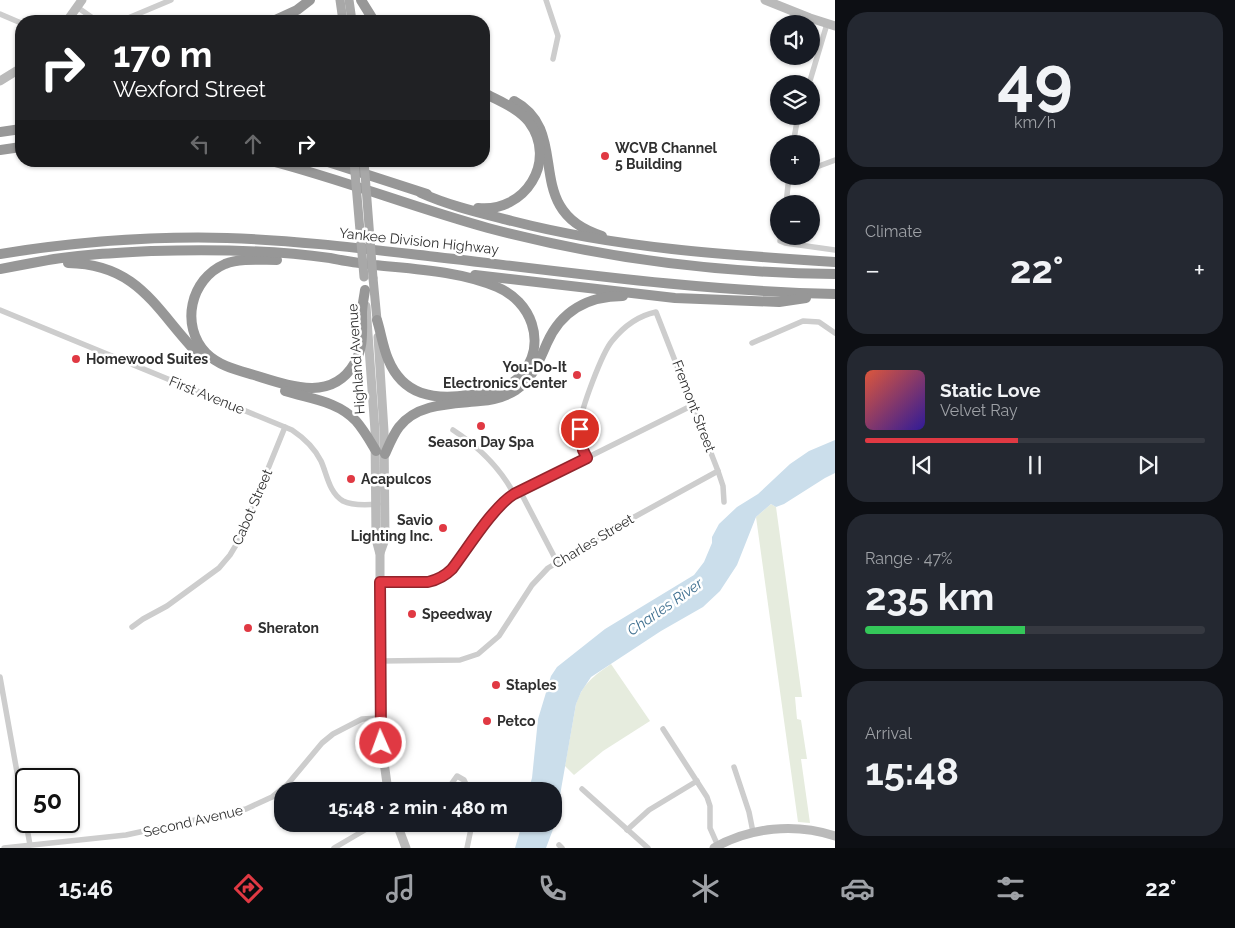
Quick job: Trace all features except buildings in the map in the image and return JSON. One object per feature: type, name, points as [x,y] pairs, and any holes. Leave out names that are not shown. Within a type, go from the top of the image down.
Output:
[{"type":"highway","points":[[286,15],[297,10],[310,0]]},
{"type":"highway","points":[[361,0],[370,15]]},
{"type":"highway","points":[[490,88],[523,106],[536,121],[544,139],[554,194],[561,208],[568,216],[583,227],[599,235],[650,246]]},
{"type":"highway","points":[[421,193],[471,206],[489,208],[512,201],[530,186],[537,172],[539,158],[539,145],[535,132],[529,122],[518,112],[490,96]]},
{"type":"highway","points":[[0,132],[15,130]]},
{"type":"highway","points":[[0,150],[15,148]]},
{"type":"highway","name":"Yankee Division Highway","points":[[290,167],[441,215],[511,234],[570,247],[702,267],[768,272],[835,274]]},
{"type":"highway","points":[[339,167],[461,207],[528,225],[599,240],[716,254],[835,262]]},
{"type":"highway","points":[[365,174],[366,167]]},
{"type":"highway","name":"Yankee Division Highway","points":[[0,254],[71,244],[127,240],[194,237],[250,239],[328,245],[715,288],[835,294]]},
{"type":"highway","points":[[14,267],[79,256],[179,251],[281,254],[655,296]]},
{"type":"highway","points":[[351,262],[266,260],[233,262],[222,266],[204,279],[196,291],[191,320],[196,338],[207,354],[223,365],[296,388],[310,389],[322,387],[344,376],[356,360],[363,336],[362,312],[365,290]]},
{"type":"highway","points":[[0,269],[52,263],[78,263],[102,267],[120,274],[146,294],[197,354],[210,365],[229,374],[337,406],[358,423],[380,452],[400,425],[416,412],[435,406],[495,399],[520,387],[535,370],[556,326],[578,306],[590,301],[605,297],[655,296],[779,302],[835,294]]},
{"type":"highway","points":[[377,320],[385,351],[393,369],[408,385],[423,394],[446,398],[486,393],[500,390],[514,382],[527,368],[534,348],[534,330],[526,311],[516,299],[499,288],[477,280],[439,272]]},
{"type":"main road","points":[[340,0],[341,15]]},
{"type":"main road","points":[[349,0],[351,15]]},
{"type":"main road","points":[[765,0],[831,25]]},
{"type":"main road","points":[[72,15],[80,4]]},
{"type":"main road","points":[[0,81],[15,72]]},
{"type":"main road","name":"Highland Avenue","points":[[355,167],[380,452]]},
{"type":"main road","name":"Highland Avenue","points":[[365,174],[382,391],[380,452],[384,539],[380,554],[380,718],[382,752],[387,782]]},
{"type":"main road","points":[[716,847],[753,832],[782,829],[799,829],[835,836]]},
{"type":"main road","points":[[400,832],[406,848]]},
{"type":"street","points":[[135,15],[171,0]]},
{"type":"street","points":[[546,0],[558,36],[554,59]]},
{"type":"street","points":[[80,4],[91,15]]},
{"type":"street","points":[[0,14],[15,20]]},
{"type":"street","points":[[812,75],[831,25]]},
{"type":"street","points":[[820,166],[835,160]]},
{"type":"street","points":[[794,245],[835,250]]},
{"type":"street","name":"First Avenue","points":[[0,310],[285,427],[302,437],[312,448],[321,461],[330,486],[341,500],[354,504],[381,504]]},
{"type":"street","name":"Fremont Street","points":[[587,458],[582,445],[580,422],[585,403],[606,351],[613,339],[629,323],[640,316],[656,312],[718,471],[723,486],[724,502]]},
{"type":"street","points":[[752,343],[803,320],[819,322],[835,333]]},
{"type":"street","points":[[380,582],[428,582],[443,577],[452,569],[499,506],[517,492],[693,405]]},
{"type":"street","name":"Cabot Street","points":[[132,627],[143,618],[167,606],[219,568],[230,555],[239,540],[285,427]]},
{"type":"street","points":[[453,430],[488,457],[504,475],[517,492],[557,562]]},
{"type":"street","name":"Charles Street","points":[[380,660],[460,660],[478,654],[499,636],[539,577],[557,562],[706,476],[718,471]]},
{"type":"street","points":[[0,677],[30,845]]},
{"type":"street","name":"Second Avenue","points":[[4,848],[126,835],[246,810],[272,797],[287,785],[322,743],[333,734],[347,725],[362,719],[380,718]]},
{"type":"street","points":[[663,729],[710,802],[710,828],[716,847]]},
{"type":"street","points":[[734,767],[749,812],[753,832]]},
{"type":"street","points":[[453,782],[455,777],[459,776],[465,782]]},
{"type":"street","points":[[627,830],[649,810],[697,781]]},
{"type":"street","points":[[582,789],[648,848]]},
{"type":"street","points":[[334,848],[361,832]]},
{"type":"street","points":[[467,848],[470,832]]},
{"type":"shaded area","points":[[771,504],[776,507],[802,697],[795,697],[797,719],[801,720],[807,759],[801,759],[810,823],[798,822],[756,517]]},
{"type":"shaded area","points":[[611,664],[650,721],[603,751],[574,775],[565,766],[576,704],[586,685],[594,676]]},
{"type":"water","name":"Charles River","points":[[835,440],[835,473],[784,504],[776,507],[771,504],[756,517],[737,565],[720,591],[703,607],[661,631],[591,677],[576,704],[562,784],[562,782],[531,782],[538,719],[551,676],[557,667],[605,629],[694,575],[704,562],[712,543],[712,537],[719,524],[737,507],[758,494],[790,464],[809,451]]},
{"type":"water","points":[[520,832],[552,832],[546,848],[515,848]]},
{"type":"place","name":"WCVB Channel 5 Building","points":[[605,156]]},
{"type":"place","name":"Homewood Suites","points":[[76,359]]},
{"type":"place","name":"You-Do-It Electronics Center","points":[[577,375]]},
{"type":"place","name":"Season Day Spa","points":[[481,426]]},
{"type":"place","name":"Acapulcos","points":[[351,479]]},
{"type":"place","name":"Savio Lighting Inc.","points":[[443,528]]},
{"type":"place","name":"Speedway","points":[[412,614]]},
{"type":"place","name":"Sheraton","points":[[248,628]]},
{"type":"place","name":"Staples","points":[[496,685]]},
{"type":"place","name":"Petco","points":[[487,721]]},
{"type":"route","points":[[381,743],[380,582],[428,582],[443,577],[452,569],[506,499],[587,458],[583,450],[580,429]]}]
